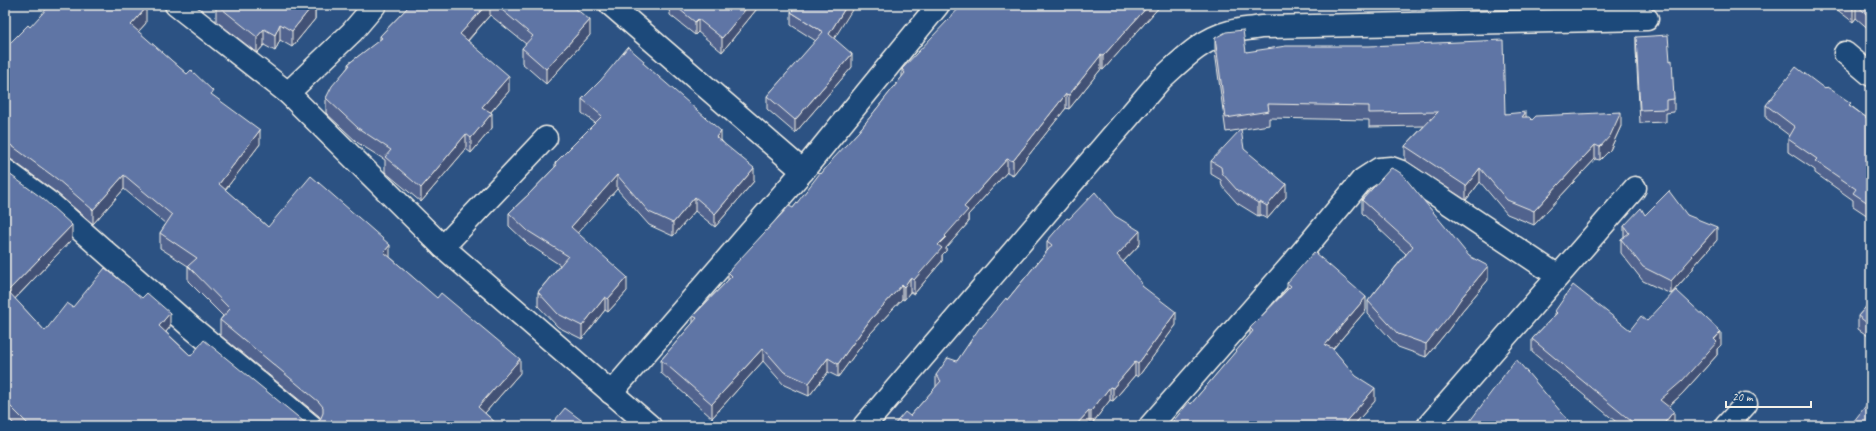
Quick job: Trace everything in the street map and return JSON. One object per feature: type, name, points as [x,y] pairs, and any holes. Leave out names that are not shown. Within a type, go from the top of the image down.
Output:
[{"type":"street","points":[[176,5],[288,93],[443,247],[650,426]]},
{"type":"street","points":[[288,93],[352,32],[375,5]]},
{"type":"street","points":[[611,5],[803,171]]},
{"type":"street","points":[[611,393],[803,171],[934,7]]},
{"type":"street","points":[[864,426],[1161,79],[1190,53],[1210,39],[1230,32],[1261,27],[1647,19]]},
{"type":"street","points":[[1845,53],[1871,76]]},
{"type":"street","points":[[443,247],[546,138]]},
{"type":"street","points":[[1150,426],[1293,263],[1362,180],[1379,169],[1391,168],[1402,172],[1558,276]]},
{"type":"street","points":[[5,170],[50,203],[191,327],[311,426]]},
{"type":"street","points":[[1428,426],[1635,188]]},
{"type":"street","points":[[1726,426],[1746,404]]},
{"type":"building","points":[[50,5],[142,5],[146,8],[131,25],[187,74],[191,70],[213,91],[211,94],[260,130],[219,184],[268,227],[311,176],[390,245],[384,252],[437,298],[441,293],[520,359],[478,407],[499,426],[30,426],[5,401],[5,171],[42,198],[72,225],[8,291],[45,331],[67,303],[73,307],[105,268],[142,298],[147,293],[170,313],[159,326],[191,356],[204,340],[303,421],[309,424],[316,423],[320,420],[323,413],[323,407],[319,402],[220,320],[230,309],[188,266],[197,258],[160,233],[172,215],[124,175],[93,210],[57,179],[12,146],[7,143],[5,144],[5,48],[28,25],[30,27]]},
{"type":"building","points":[[217,5],[313,5],[292,31],[280,24],[275,35],[264,29],[257,37]]},
{"type":"building","points":[[410,5],[486,5],[460,34],[509,76],[482,107],[492,113],[471,138],[466,134],[421,188],[385,157],[391,150],[358,128],[326,98],[332,86],[350,65],[348,64],[382,38],[380,36]]},
{"type":"building","points":[[496,5],[571,5],[590,20],[546,69],[522,48],[533,36]]},
{"type":"building","points":[[674,5],[749,5],[722,38],[698,19],[695,22]]},
{"type":"building","points":[[798,5],[847,5],[829,34],[852,54],[795,120],[767,96],[823,32],[791,12]]},
{"type":"building","points":[[962,5],[1149,5],[1103,56],[1101,55],[1069,95],[1066,94],[1013,161],[1007,159],[964,207],[968,210],[938,245],[942,248],[914,280],[910,278],[904,287],[902,285],[870,320],[838,364],[828,358],[809,383],[784,372],[763,348],[712,404],[661,360],[697,318],[693,316],[732,276],[728,272],[789,206],[793,208],[820,173],[821,174],[859,131],[905,73],[902,69]]},
{"type":"building","points":[[1847,5],[1856,5],[1853,9]]},
{"type":"building","points":[[1856,5],[1871,5],[1871,18]]},
{"type":"building","points":[[1243,30],[1246,52],[1286,46],[1369,46],[1503,40],[1505,114],[1526,112],[1522,117],[1529,117],[1532,120],[1536,116],[1621,112],[1610,136],[1600,147],[1595,145],[1534,211],[1507,200],[1480,168],[1466,186],[1405,146],[1438,112],[1369,113],[1369,106],[1268,104],[1269,111],[1226,118],[1215,38],[1226,32]]},
{"type":"building","points":[[1668,35],[1670,61],[1672,60],[1674,99],[1666,100],[1666,109],[1640,110],[1636,37]]},
{"type":"building","points":[[628,47],[644,61],[643,63],[721,131],[716,137],[754,168],[715,214],[695,197],[673,223],[649,212],[617,175],[571,227],[627,277],[608,299],[605,297],[582,326],[558,314],[538,292],[568,256],[528,231],[509,213],[557,165],[555,163],[602,116],[582,99],[601,80]]},
{"type":"building","points":[[1796,67],[1825,89],[1827,87],[1851,103],[1849,105],[1871,121],[1871,205],[1853,193],[1856,189],[1815,161],[1817,159],[1788,139],[1795,127],[1766,105]]},
{"type":"building","points":[[1241,129],[1244,149],[1286,184],[1267,206],[1260,202],[1258,203],[1237,190],[1222,173],[1221,167],[1211,161]]},
{"type":"building","points":[[1391,168],[1402,174],[1469,256],[1488,266],[1426,344],[1398,334],[1368,301],[1413,246],[1362,200]]},
{"type":"building","points":[[1669,191],[1687,215],[1717,227],[1671,281],[1643,267],[1621,239],[1629,233],[1624,226],[1641,208],[1645,215]]},
{"type":"building","points":[[1095,192],[1115,216],[1140,231],[1117,255],[1141,282],[1142,286],[1176,312],[1138,364],[1135,362],[1113,388],[1110,387],[1091,411],[1089,411],[1075,426],[893,426],[905,412],[910,416],[941,381],[936,375],[948,358],[957,361],[980,327],[981,328],[1006,298],[1007,300],[1052,245],[1047,241],[1067,218],[1069,219]]},
{"type":"building","points":[[1314,252],[1366,297],[1325,345],[1332,348],[1356,376],[1375,388],[1342,426],[1169,426],[1189,402],[1191,404],[1253,331],[1250,328],[1291,286],[1287,283]]},
{"type":"building","points":[[1573,285],[1630,330],[1641,316],[1647,321],[1676,290],[1721,332],[1714,339],[1717,342],[1682,381],[1660,400],[1674,411],[1662,426],[1637,426],[1532,339],[1557,313],[1555,311]]},
{"type":"building","points":[[1871,301],[1871,326],[1858,316]]},
{"type":"building","points":[[1516,359],[1573,426],[1467,426]]},
{"type":"building","points":[[1871,399],[1871,426],[1850,426]]},
{"type":"building","points":[[565,408],[589,426],[550,426]]}]
